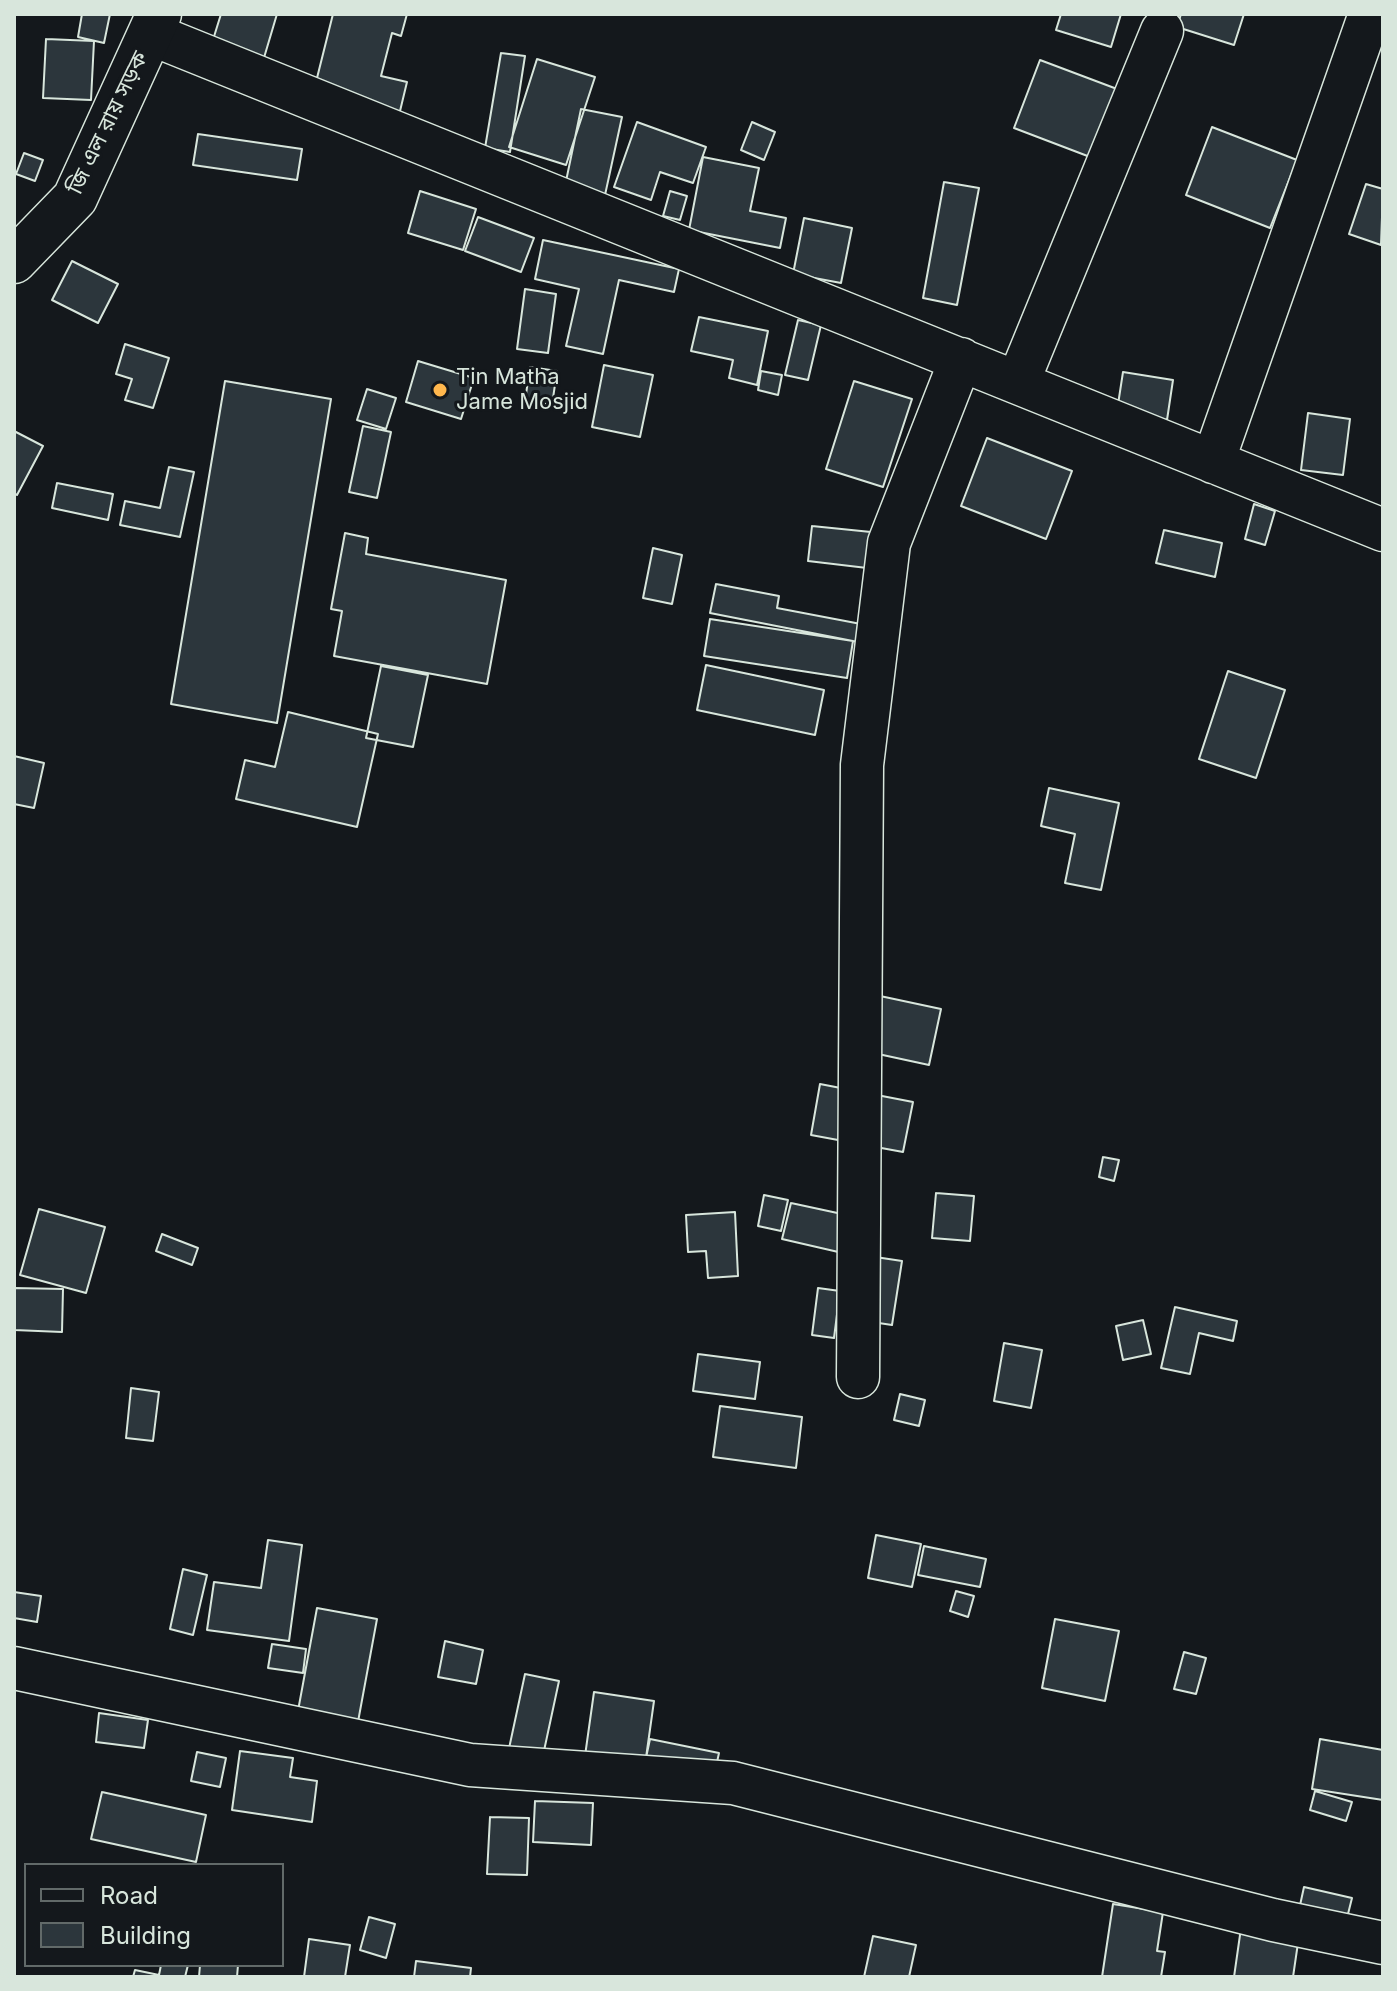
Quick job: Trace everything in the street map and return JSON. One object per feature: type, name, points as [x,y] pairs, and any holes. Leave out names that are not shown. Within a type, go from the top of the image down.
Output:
[{"type":"main road","name":"জি এল রায় সড়ক","points":[[14,261],[75,198],[155,24]]},
{"type":"street","points":[[1213,462],[1370,14]]},
{"type":"street","points":[[155,24],[961,359],[1383,530]]},
{"type":"street","points":[[1018,382],[1162,31]]},
{"type":"street","points":[[858,1377],[862,765],[889,543],[961,359]]},
{"type":"street","points":[[14,1668],[470,1765],[733,1783],[1273,1920],[1383,1943]]},
{"type":"building","points":[[82,14],[110,14],[104,43],[78,37]]},
{"type":"building","points":[[221,14],[277,14],[255,88],[203,72]]},
{"type":"building","points":[[333,14],[407,14],[401,36],[392,33],[381,76],[407,82],[394,136],[308,114]]},
{"type":"building","points":[[1061,14],[1121,14],[1111,47],[1056,30]]},
{"type":"building","points":[[1181,14],[1244,14],[1234,45],[1177,27]]},
{"type":"building","points":[[46,39],[94,41],[91,100],[43,98]]},
{"type":"building","points":[[501,53],[525,56],[510,152],[485,148]]},
{"type":"building","points":[[537,59],[595,77],[566,165],[509,147]]},
{"type":"building","points":[[1040,60],[1125,92],[1098,160],[1014,128]]},
{"type":"building","points":[[581,109],[622,117],[605,195],[565,186]]},
{"type":"building","points":[[637,122],[706,147],[693,183],[660,172],[651,200],[614,187]]},
{"type":"building","points":[[752,122],[775,132],[764,160],[741,150]]},
{"type":"building","points":[[1212,127],[1297,160],[1270,228],[1186,195]]},
{"type":"building","points":[[198,134],[302,149],[297,180],[193,165]]},
{"type":"building","points":[[24,153],[43,160],[35,181],[16,174]]},
{"type":"building","points":[[703,157],[759,168],[750,211],[786,218],[780,248],[689,230]]},
{"type":"building","points":[[944,182],[979,188],[957,305],[923,298]]},
{"type":"building","points":[[1366,184],[1383,189],[1381,245],[1349,234]]},
{"type":"building","points":[[420,191],[476,209],[463,250],[408,233]]},
{"type":"building","points":[[670,191],[687,196],[680,220],[663,216]]},
{"type":"building","points":[[478,217],[534,238],[521,272],[465,251]]},
{"type":"building","points":[[804,218],[852,228],[841,283],[793,274]]},
{"type":"building","points":[[543,240],[679,269],[674,292],[619,280],[603,354],[566,346],[579,289],[535,279]]},
{"type":"building","points":[[72,261],[118,284],[98,323],[52,300]]},
{"type":"building","points":[[525,289],[556,294],[548,353],[517,349]]},
{"type":"building","points":[[699,317],[768,331],[757,385],[729,378],[733,360],[691,351]]},
{"type":"building","points":[[798,320],[821,325],[808,380],[785,375]]},
{"type":"building","points":[[125,344],[169,358],[153,408],[125,400],[132,379],[116,374]]},
{"type":"building","name":"Tin Matha Jame Mosjid","points":[[418,361],[474,378],[461,419],[406,402]]},
{"type":"building","points":[[604,365],[653,375],[640,437],[592,427]]},
{"type":"building","points":[[530,367],[557,371],[552,405],[525,401]]},
{"type":"building","points":[[761,371],[782,375],[778,395],[758,390]]},
{"type":"building","points":[[1123,372],[1173,380],[1167,420],[1117,411]]},
{"type":"building","points":[[225,381],[331,399],[277,723],[171,704]]},
{"type":"building","points":[[854,381],[912,399],[883,487],[826,469]]},
{"type":"building","points":[[367,389],[396,398],[386,429],[357,420]]},
{"type":"building","points":[[1308,413],[1350,419],[1343,475],[1301,470]]},
{"type":"building","points":[[363,426],[391,432],[377,498],[349,492]]},
{"type":"building","points":[[14,431],[43,446],[17,495],[14,493]]},
{"type":"building","points":[[987,438],[1072,471],[1046,539],[961,506]]},
{"type":"building","points":[[169,467],[194,472],[180,537],[120,525],[125,501],[160,508]]},
{"type":"building","points":[[57,483],[113,494],[108,520],[52,508]]},
{"type":"building","points":[[1254,504],[1275,511],[1265,545],[1245,539]]},
{"type":"building","points":[[812,526],[871,532],[867,568],[808,561]]},
{"type":"building","points":[[1164,530],[1222,543],[1215,577],[1156,563]]},
{"type":"building","points":[[345,533],[368,538],[366,554],[506,580],[487,684],[334,656],[342,611],[331,609]]},
{"type":"building","points":[[653,548],[682,555],[672,604],[643,598]]},
{"type":"building","points":[[716,584],[779,596],[777,608],[861,624],[858,642],[710,613]]},
{"type":"building","points":[[710,619],[853,641],[847,678],[704,656]]},
{"type":"building","points":[[706,665],[824,690],[815,735],[697,710]]},
{"type":"building","points":[[381,666],[428,675],[413,747],[366,738]]},
{"type":"building","points":[[1228,671],[1285,690],[1256,778],[1199,759]]},
{"type":"building","points":[[288,712],[378,734],[357,827],[236,799],[245,760],[275,767]]},
{"type":"building","points":[[14,756],[44,763],[34,808],[14,804]]},
{"type":"building","points":[[1049,788],[1119,803],[1101,890],[1065,883],[1075,834],[1041,826]]},
{"type":"building","points":[[866,993],[941,1009],[929,1065],[855,1049]]},
{"type":"building","points":[[820,1084],[913,1102],[903,1152],[811,1135]]},
{"type":"building","points":[[1103,1157],[1119,1160],[1114,1181],[1099,1177]]},
{"type":"building","points":[[936,1193],[974,1196],[970,1241],[932,1238]]},
{"type":"building","points":[[764,1195],[788,1200],[781,1231],[758,1226]]},
{"type":"building","points":[[791,1203],[856,1217],[847,1254],[782,1239]]},
{"type":"building","points":[[39,1209],[105,1227],[86,1293],[20,1275]]},
{"type":"building","points":[[735,1212],[738,1276],[708,1278],[706,1251],[688,1252],[686,1215]]},
{"type":"building","points":[[162,1234],[198,1248],[192,1265],[156,1251]]},
{"type":"building","points":[[862,1255],[902,1261],[892,1325],[852,1319]]},
{"type":"building","points":[[14,1288],[63,1289],[62,1332],[14,1330]]},
{"type":"building","points":[[818,1288],[840,1291],[834,1338],[812,1335]]},
{"type":"building","points":[[1175,1307],[1237,1321],[1233,1341],[1199,1333],[1190,1374],[1161,1368]]},
{"type":"building","points":[[1143,1320],[1151,1354],[1123,1360],[1116,1326]]},
{"type":"building","points":[[1004,1343],[1042,1350],[1031,1408],[994,1401]]},
{"type":"building","points":[[698,1354],[760,1362],[755,1399],[693,1391]]},
{"type":"building","points":[[131,1388],[159,1392],[153,1441],[126,1438]]},
{"type":"building","points":[[900,1394],[925,1400],[919,1426],[894,1420]]},
{"type":"building","points":[[720,1406],[802,1417],[796,1468],[713,1457]]},
{"type":"building","points":[[876,1535],[921,1544],[912,1587],[868,1578]]},
{"type":"building","points":[[268,1540],[302,1545],[289,1641],[207,1630],[214,1582],[261,1588]]},
{"type":"building","points":[[924,1546],[986,1559],[980,1587],[918,1575]]},
{"type":"building","points":[[183,1569],[207,1575],[193,1635],[170,1629]]},
{"type":"building","points":[[956,1591],[974,1596],[968,1617],[950,1611]]},
{"type":"building","points":[[14,1592],[41,1596],[37,1622],[14,1618]]},
{"type":"building","points":[[317,1608],[377,1619],[355,1738],[295,1727]]},
{"type":"building","points":[[1055,1619],[1119,1631],[1105,1701],[1042,1688]]},
{"type":"building","points":[[445,1641],[483,1650],[476,1684],[438,1677]]},
{"type":"building","points":[[272,1644],[306,1649],[303,1673],[268,1668]]},
{"type":"building","points":[[1184,1652],[1206,1658],[1196,1694],[1174,1689]]},
{"type":"building","points":[[525,1674],[559,1681],[536,1788],[502,1781]]},
{"type":"building","points":[[594,1692],[654,1701],[644,1772],[584,1763]]},
{"type":"building","points":[[99,1713],[148,1720],[144,1748],[96,1742]]},
{"type":"building","points":[[650,1739],[719,1753],[712,1785],[643,1772]]},
{"type":"building","points":[[1320,1739],[1383,1750],[1383,1800],[1312,1789]]},
{"type":"building","points":[[240,1751],[293,1758],[290,1777],[317,1781],[312,1822],[232,1810]]},
{"type":"building","points":[[197,1752],[226,1758],[220,1787],[191,1781]]},
{"type":"building","points":[[1315,1791],[1352,1802],[1346,1821],[1310,1810]]},
{"type":"building","points":[[102,1792],[206,1815],[196,1862],[91,1839]]},
{"type":"building","points":[[535,1801],[593,1803],[591,1845],[533,1842]]},
{"type":"building","points":[[490,1817],[529,1818],[527,1875],[487,1874]]},
{"type":"building","points":[[1304,1887],[1352,1898],[1344,1930],[1297,1919]]},
{"type":"building","points":[[1113,1904],[1163,1912],[1157,1951],[1165,1952],[1161,1977],[1102,1977]]},
{"type":"building","points":[[369,1917],[395,1924],[386,1958],[360,1950]]},
{"type":"building","points":[[1241,1928],[1299,1936],[1293,1977],[1234,1977]]},
{"type":"building","points":[[873,1936],[916,1945],[909,1977],[864,1977]]},
{"type":"building","points":[[309,1939],[350,1945],[345,1977],[304,1977]]},
{"type":"building","points":[[416,1961],[471,1968],[470,1977],[414,1977]]},
{"type":"building","points":[[161,1967],[188,1967],[185,1977],[133,1977],[135,1970],[159,1975]]},
{"type":"building","points":[[200,1967],[238,1967],[237,1977],[199,1977]]},
{"type":"place","name":"Tin Matha Jame Mosjid","points":[[440,390]]}]
